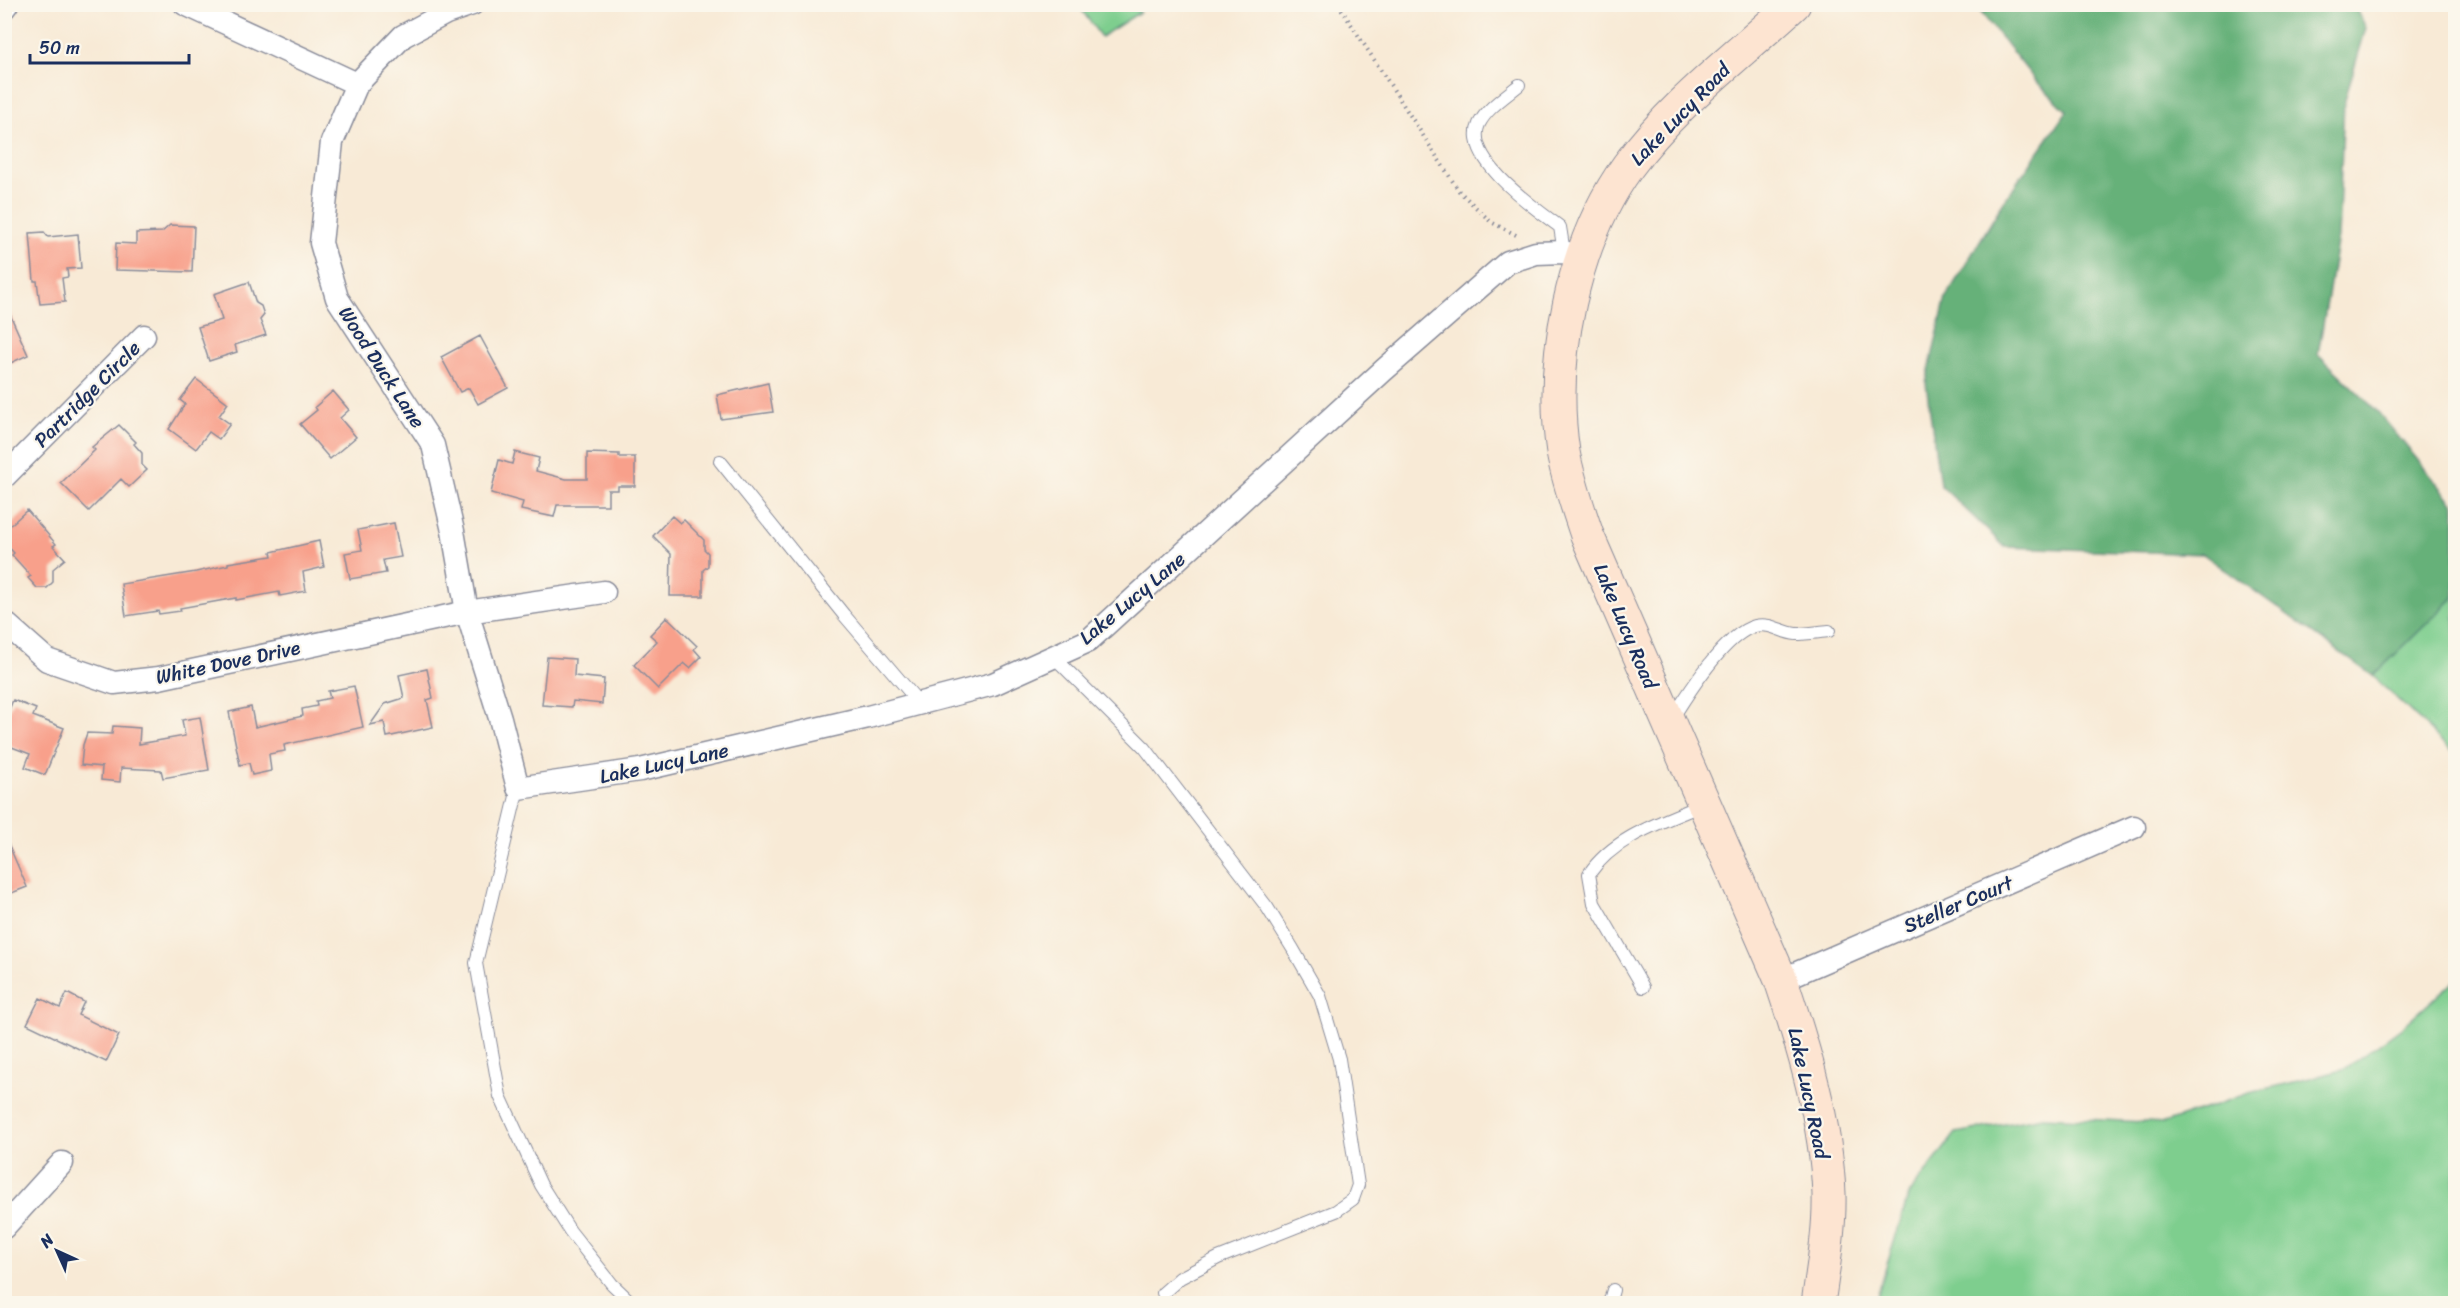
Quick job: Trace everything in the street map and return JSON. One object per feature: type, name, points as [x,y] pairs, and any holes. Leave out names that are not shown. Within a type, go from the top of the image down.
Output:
[{"type":"street","points":[[185,4],[357,84]]},
{"type":"street","name":"Wood Duck Lane","points":[[472,4],[446,13],[403,36],[357,84],[332,142],[321,243],[337,298],[433,445],[453,531],[467,612],[500,718],[518,788]]},
{"type":"street","name":"Lake Lucy Road","points":[[1794,4],[1690,99],[1647,143],[1628,167],[1573,254],[1559,400],[1563,452],[1573,494],[1587,535],[1781,980],[1803,1048],[1817,1108],[1829,1195],[1818,1304]]},
{"type":"street","name":"Lake Lucy Lane","points":[[518,788],[640,770],[920,704],[993,684],[1088,641],[1384,370],[1508,262],[1536,253],[1573,254]]},
{"type":"street","name":"Partridge Circle","points":[[4,477],[144,336]]},
{"type":"street","name":"White Dove Drive","points":[[4,622],[47,660],[114,683],[159,678],[467,612],[604,592]]},
{"type":"street","name":"Steller Court","points":[[1781,980],[2134,827]]},
{"type":"street","points":[[4,1227],[62,1163]]},
{"type":"lane","points":[[1519,85],[1486,114],[1479,125],[1476,139],[1499,177],[1521,198],[1560,227],[1573,254]]},
{"type":"lane","points":[[720,461],[844,615],[920,704]]},
{"type":"lane","points":[[1668,725],[1700,674],[1738,636],[1754,626],[1770,625],[1794,634],[1829,631]]},
{"type":"lane","points":[[1053,656],[1145,748],[1267,907],[1320,996],[1339,1059],[1358,1185],[1353,1199],[1336,1211],[1218,1258],[1180,1278],[1163,1293]]},
{"type":"lane","points":[[518,788],[476,963],[500,1096],[541,1185],[570,1231],[612,1284],[633,1304]]},
{"type":"lane","points":[[1643,987],[1594,903],[1589,874],[1598,861],[1612,848],[1649,828],[1703,804]]},
{"type":"lane","points":[[1609,1304],[1613,1290]]},
{"type":"path","points":[[1338,4],[1459,190],[1491,222],[1522,238],[1536,253]]},
{"type":"green space","points":[[1078,5],[1135,5],[1140,12],[1101,37]]},
{"type":"green space","points":[[1975,5],[2355,5],[2366,28],[2344,103],[2338,237],[2318,354],[2378,412],[2455,505],[2455,596],[2373,676],[2203,554],[2005,547],[1940,485],[1926,383],[1946,297],[2004,201],[2067,111],[2035,80]]},
{"type":"green space","points":[[2455,596],[2455,754],[2373,676]]},
{"type":"green space","points":[[2455,980],[2455,1303],[1875,1303],[1909,1194],[1956,1133],[2043,1117],[2164,1123],[2249,1093],[2343,1070],[2407,1023]]},
{"type":"building","points":[[170,225],[194,226],[192,272],[115,270],[116,243],[136,244],[136,233],[162,232]]},
{"type":"building","points":[[44,232],[48,237],[78,234],[81,268],[67,269],[68,277],[62,278],[65,302],[40,304],[37,281],[34,281],[30,233]]},
{"type":"building","points":[[249,282],[256,303],[261,306],[264,315],[260,320],[266,335],[235,345],[237,352],[209,361],[198,327],[222,320],[214,294]]},
{"type":"building","points":[[4,301],[28,355],[4,366]]},
{"type":"building","points":[[480,336],[508,388],[478,404],[469,388],[460,392],[441,357]]},
{"type":"building","points":[[196,379],[228,403],[219,416],[230,424],[219,439],[209,432],[196,449],[169,429],[185,404],[180,400]]},
{"type":"building","points":[[768,383],[773,412],[721,419],[717,395]]},
{"type":"building","points":[[333,391],[349,410],[340,418],[356,437],[330,459],[300,424],[317,410],[315,407]]},
{"type":"building","points":[[119,425],[136,442],[134,444],[142,453],[142,465],[147,470],[129,487],[121,479],[89,511],[61,483],[95,450],[92,447]]},
{"type":"building","points":[[515,452],[539,458],[536,471],[566,479],[587,479],[587,453],[635,457],[635,486],[618,486],[618,490],[608,490],[608,505],[557,505],[554,517],[521,510],[523,502],[491,493],[499,460],[512,464]]},
{"type":"building","points":[[27,510],[56,544],[53,546],[65,559],[53,569],[53,582],[47,588],[37,588],[28,578],[31,576],[12,555],[14,553],[4,542],[4,531]]},
{"type":"building","points":[[672,516],[680,523],[684,520],[704,540],[704,549],[708,553],[708,566],[703,570],[703,596],[670,596],[671,554],[653,536]]},
{"type":"building","points":[[394,523],[401,557],[383,560],[386,573],[350,579],[345,553],[362,550],[358,530]]},
{"type":"building","points":[[319,541],[324,567],[303,572],[306,591],[280,596],[279,592],[180,608],[181,611],[159,614],[158,611],[126,616],[121,584],[196,572],[228,565],[228,563],[272,556],[271,552]]},
{"type":"building","points":[[667,617],[697,646],[694,649],[701,657],[690,668],[684,663],[658,689],[634,665],[657,641],[650,635]]},
{"type":"building","points":[[547,657],[575,659],[574,676],[604,679],[602,704],[573,701],[572,707],[542,705]]},
{"type":"building","points":[[427,669],[433,698],[427,700],[433,727],[387,737],[384,722],[370,725],[385,704],[404,698],[399,675]]},
{"type":"building","points":[[354,686],[363,727],[284,745],[285,751],[269,754],[271,771],[252,775],[249,763],[240,765],[229,712],[251,707],[255,727],[303,716],[302,709],[317,706],[316,701],[330,698],[328,691]]},
{"type":"building","points":[[13,700],[36,709],[33,716],[64,728],[45,775],[25,767],[30,754],[4,744],[10,725],[4,722]]},
{"type":"building","points":[[200,717],[209,770],[163,778],[161,770],[121,768],[120,782],[101,780],[102,767],[81,765],[87,733],[112,734],[113,726],[140,728],[139,744],[185,736],[182,720]]},
{"type":"building","points":[[4,834],[27,887],[4,896]]},
{"type":"building","points":[[67,993],[84,1002],[78,1015],[119,1035],[106,1062],[27,1024],[40,998],[60,1008]]}]
